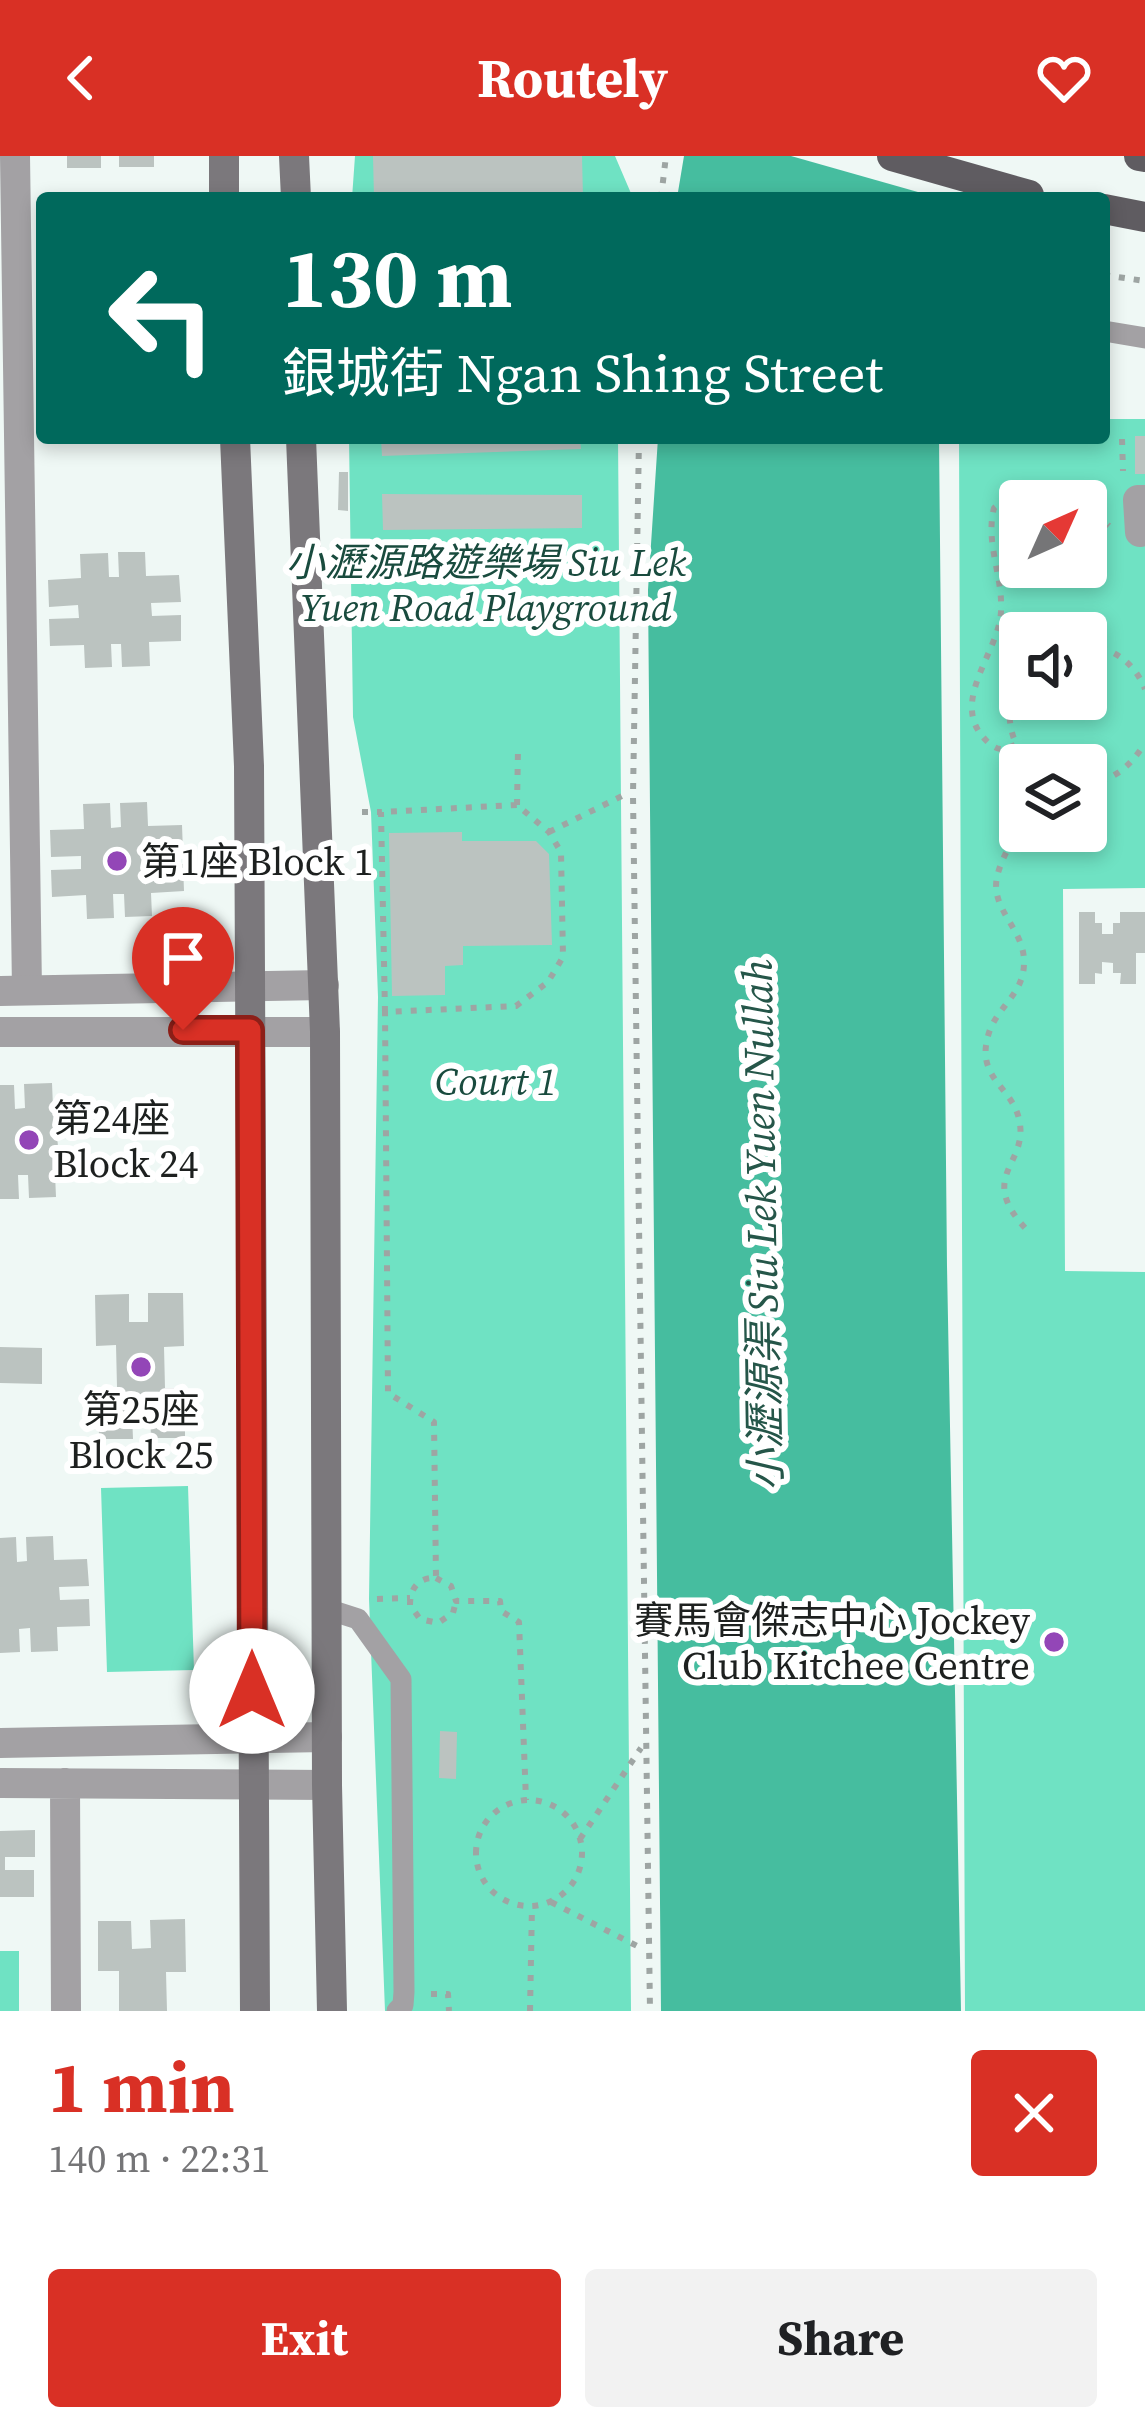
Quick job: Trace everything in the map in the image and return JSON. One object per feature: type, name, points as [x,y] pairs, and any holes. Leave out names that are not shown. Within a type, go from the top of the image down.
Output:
[{"type":"main road","points":[[224,156],[224,192]]},
{"type":"main road","points":[[294,156],[296,192]]},
{"type":"main road","points":[[892,156],[1022,192]]},
{"type":"main road","points":[[1110,210],[1145,217]]},
{"type":"main road","points":[[235,444],[249,766],[255,2011]]},
{"type":"main road","points":[[301,444],[325,1032],[332,2011]]},
{"type":"street","points":[[15,156],[13,991],[324,985]]},
{"type":"street","points":[[1140,532],[1138,500],[1145,500]]},
{"type":"street","points":[[0,1032],[325,1032]]},
{"type":"street","points":[[0,1743],[327,1737]]},
{"type":"street","points":[[0,1783],[327,1785]]},
{"type":"street","points":[[65,1783],[66,2011]]},
{"type":"lane","points":[[1110,333],[1145,338]]},
{"type":"lane","points":[[327,1610],[358,1619],[401,1679],[404,1992],[397,2011]]},
{"type":"path","points":[[662,192],[666,156]]},
{"type":"path","points":[[1110,276],[1145,281]]},
{"type":"path","points":[[638,444],[633,795],[650,2011]]},
{"type":"path","points":[[999,505],[989,526],[1002,608],[972,697],[983,737],[999,749]]},
{"type":"path","points":[[1107,649],[1124,658],[1145,689]]},
{"type":"path","points":[[1107,779],[1131,764],[1145,743]]},
{"type":"path","points":[[517,805],[518,750]]},
{"type":"path","points":[[549,832],[622,796]]},
{"type":"path","points":[[362,812],[517,805],[549,832],[561,852],[563,957],[548,982],[516,1006],[385,1012]]},
{"type":"path","points":[[381,812],[388,1393],[434,1422],[436,1578]]},
{"type":"path","points":[[1009,852],[996,881],[1001,908],[1023,947],[1022,978],[1010,1003],[996,1017],[987,1038],[986,1060],[994,1082],[1018,1115],[1020,1136],[1004,1176],[1004,1196],[1012,1215],[1027,1230]]},
{"type":"path","points":[[436,1578],[451,1586],[456,1601],[448,1618],[431,1624],[416,1616],[410,1598],[418,1582],[436,1578]]},
{"type":"path","points":[[370,1599],[410,1598]]},
{"type":"path","points":[[456,1601],[500,1601],[501,1610],[519,1622],[526,1800]]},
{"type":"path","points":[[580,1840],[641,1748]]},
{"type":"path","points":[[526,1800],[546,1803],[564,1813],[580,1840],[582,1861],[575,1880],[550,1902],[532,1906],[512,1904],[494,1893],[481,1876],[476,1856],[479,1836],[489,1818],[505,1805],[526,1800]]},
{"type":"path","points":[[550,1902],[641,1948]]},
{"type":"path","points":[[530,2011],[532,1906]]},
{"type":"green space","points":[[355,156],[615,156],[630,192],[352,192]]},
{"type":"green space","name":"賽馬會傑志中心 Jockey Club Kitchee Centre","points":[[1110,419],[1145,419],[1145,888],[1063,889],[1065,1271],[1145,1272],[1145,2011],[965,2011],[959,444],[1110,444]]},
{"type":"green space","name":"小瀝源路遊樂場 Siu Lek Yuen Road Playground","points":[[349,444],[618,444],[631,2011],[385,2011],[369,1599],[378,997],[371,812],[353,717]]},
{"type":"green space","points":[[188,1486],[194,1670],[107,1672],[101,1488]]},
{"type":"green space","points":[[0,1951],[19,1951],[19,2011],[0,2011]]},
{"type":"water","points":[[684,156],[994,156],[984,192],[678,192]]},
{"type":"water","name":"小瀝源渠 Siu Lek Yuen Nullah","points":[[658,444],[939,444],[961,2011],[661,2011],[648,590]]},
{"type":"pier","points":[[791,156],[1000,156],[990,192],[918,192]]},
{"type":"building","points":[[67,156],[101,156],[101,168],[67,168]]},
{"type":"building","points":[[119,156],[154,156],[154,167],[119,167]]},
{"type":"building","points":[[373,156],[582,156],[583,192],[374,192]]},
{"type":"building","points":[[1135,436],[1145,436],[1145,474],[1135,474]]},
{"type":"building","points":[[381,444],[581,444],[581,449],[382,456]]},
{"type":"building","points":[[339,472],[348,472],[348,511],[338,510]]},
{"type":"building","points":[[382,494],[582,495],[582,528],[383,530]]},
{"type":"building","points":[[118,552],[145,552],[146,576],[179,575],[181,602],[151,603],[152,616],[181,615],[181,641],[149,642],[150,666],[122,667],[121,644],[111,644],[112,667],[85,668],[84,645],[50,646],[49,619],[79,618],[78,605],[49,607],[48,580],[81,578],[80,554],[108,553],[109,577],[119,577]]},
{"type":"building","name":"第1座 Block 1","points":[[147,802],[148,826],[182,825],[183,852],[153,853],[154,866],[183,864],[184,891],[151,893],[152,916],[125,917],[124,894],[113,894],[114,918],[87,919],[86,895],[52,897],[51,870],[81,869],[81,856],[51,857],[50,830],[84,829],[83,804],[110,803],[111,828],[121,827],[120,803]]},
{"type":"building","points":[[462,832],[462,841],[536,841],[549,854],[552,945],[463,946],[463,965],[445,966],[445,995],[392,996],[389,833]]},
{"type":"building","points":[[1079,912],[1095,912],[1102,934],[1113,934],[1120,912],[1145,912],[1145,953],[1136,953],[1136,984],[1120,984],[1121,973],[1113,973],[1113,963],[1102,962],[1102,974],[1095,973],[1095,984],[1079,984]]},
{"type":"building","name":"第24座 Block 24","points":[[52,1083],[53,1107],[86,1106],[87,1133],[57,1134],[58,1147],[87,1146],[88,1173],[55,1174],[56,1197],[29,1198],[28,1175],[18,1175],[19,1199],[0,1199],[0,1085],[14,1085],[15,1109],[25,1108],[24,1084]]},
{"type":"building","name":"第25座 Block 25","points":[[148,1293],[183,1293],[184,1346],[164,1347],[165,1388],[185,1388],[185,1438],[151,1438],[150,1413],[132,1414],[133,1439],[99,1439],[98,1387],[117,1387],[116,1345],[96,1346],[95,1295],[129,1294],[129,1322],[148,1322]]},
{"type":"building","points":[[0,1347],[42,1348],[42,1384],[0,1383]]},
{"type":"building","points":[[53,1536],[54,1560],[87,1559],[89,1586],[59,1587],[60,1600],[89,1599],[90,1626],[57,1627],[58,1651],[31,1652],[30,1628],[19,1629],[20,1652],[0,1653],[0,1538],[16,1537],[17,1562],[27,1561],[26,1537]]},
{"type":"building","points":[[440,1731],[457,1732],[456,1779],[439,1778]]},
{"type":"building","points":[[35,1830],[35,1857],[5,1857],[5,1870],[34,1870],[34,1897],[0,1897],[0,1831]]},
{"type":"building","points":[[185,1919],[186,1972],[166,1972],[167,2011],[119,2011],[119,1971],[98,1971],[98,1921],[131,1921],[132,1949],[151,1948],[150,1920]]},
{"type":"place","name":"第1座 Block 1","points":[[117,861]]},
{"type":"place","name":"第24座 Block 24","points":[[29,1140]]},
{"type":"place","name":"第25座 Block 25","points":[[141,1367]]},
{"type":"place","name":"賽馬會傑志中心 Jockey Club Kitchee Centre","points":[[1054,1642]]},
{"type":"route","points":[[183,1030],[250,1030],[252,1691]]},
{"type":"park label","name":"Court 1","points":[[496,1081]]}]
